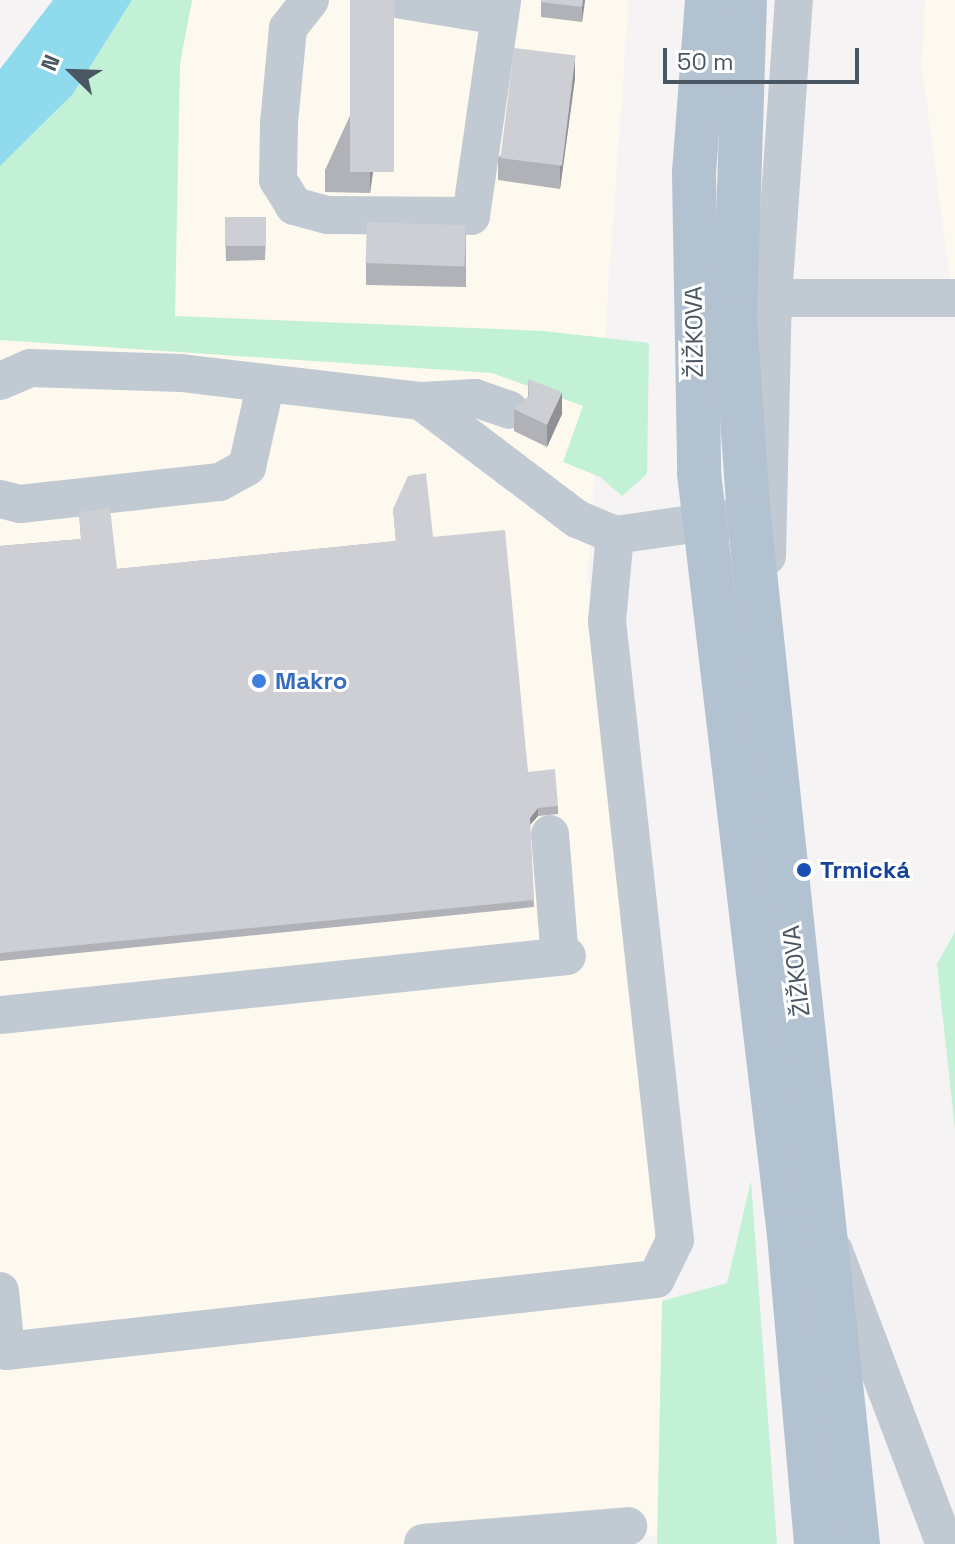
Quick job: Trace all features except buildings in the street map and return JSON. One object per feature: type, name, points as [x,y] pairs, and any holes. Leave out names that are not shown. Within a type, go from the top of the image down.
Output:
[{"type":"main road","name":"ŽIŽKOVA","points":[[707,0],[692,322],[703,522],[717,663],[789,1235],[816,1544]]},
{"type":"main road","name":"ŽIŽKOVA","points":[[745,0],[735,318],[749,516],[858,1544]]},
{"type":"street","points":[[310,0],[288,28],[278,180],[294,206],[327,215],[471,216],[501,8],[402,0]]},
{"type":"street","name":"ŽIŽKOVA","points":[[762,659],[773,298],[794,0]]},
{"type":"street","points":[[773,298],[955,298]]},
{"type":"street","points":[[0,381],[30,368],[266,383],[421,401],[475,398],[509,410]]},
{"type":"street","points":[[0,499],[20,504],[220,482],[247,467],[266,383]]},
{"type":"street","points":[[421,401],[577,519],[615,535],[749,516]]},
{"type":"street","points":[[0,1291],[6,1351],[603,1290],[656,1279],[669,1265],[675,1240],[607,621],[615,535]]},
{"type":"street","points":[[0,1015],[564,957],[550,834]]},
{"type":"street","name":"ŽIŽKOVA","points":[[827,1235],[945,1544]]},
{"type":"street","points":[[423,1543],[628,1526]]},
{"type":"shaded area","points":[[192,0],[629,0],[588,574],[662,1301],[659,1536],[583,1544],[0,1544],[0,340],[172,351],[180,64]]},
{"type":"shaded area","points":[[925,0],[955,0],[955,317],[922,68]]},
{"type":"green space","points":[[132,0],[192,0],[180,64],[175,316],[544,331],[649,343],[647,474],[622,496],[600,477],[563,462],[583,406],[492,373],[0,340],[0,166],[73,94]]},
{"type":"green space","points":[[955,932],[955,1129],[937,964]]},
{"type":"green space","points":[[751,1181],[777,1544],[657,1544],[662,1301],[727,1283]]},
{"type":"water","points":[[53,0],[132,0],[73,94],[0,166],[0,69]]},
{"type":"place","name":"Makro","points":[[259,681]]},
{"type":"place","name":"Trmická","points":[[804,870]]}]
